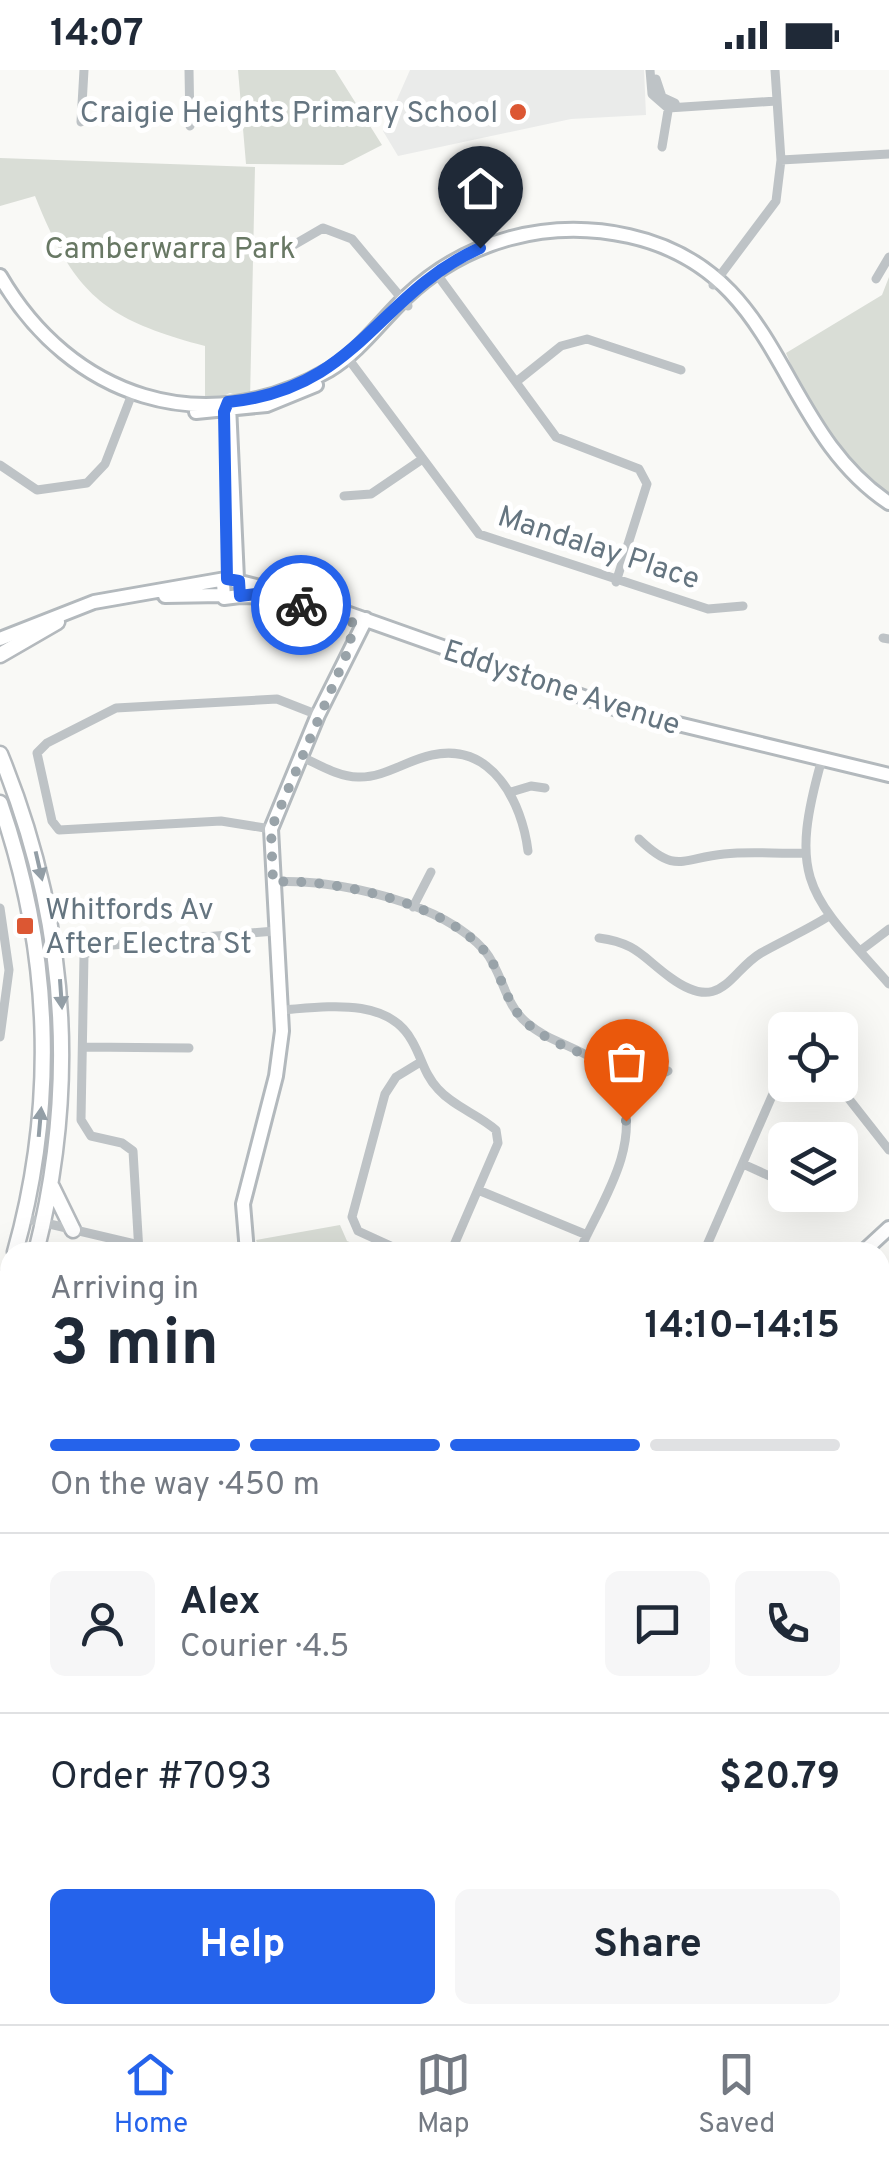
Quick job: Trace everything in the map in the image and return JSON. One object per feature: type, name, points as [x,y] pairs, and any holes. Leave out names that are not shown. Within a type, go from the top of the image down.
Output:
[{"type":"main road","points":[[0,652],[57,622]]},
{"type":"main road","points":[[0,754],[34,845],[58,961],[64,1078],[51,1186],[39,1242]]},
{"type":"main road","points":[[0,803],[32,920],[44,1023],[38,1143],[18,1242]]},
{"type":"main road","points":[[51,1186],[73,1230]]},
{"type":"street","points":[[81,122],[84,70]]},
{"type":"street","points":[[189,70],[190,126]]},
{"type":"street","points":[[653,70],[656,101],[669,105],[776,101]]},
{"type":"street","points":[[715,282],[776,201],[781,160],[775,70]]},
{"type":"street","points":[[662,146],[669,105]]},
{"type":"street","points":[[781,160],[889,154]]},
{"type":"street","points":[[272,257],[323,228],[342,232],[406,303]]},
{"type":"street","points":[[0,290],[46,351],[75,374],[131,397],[228,408],[282,392],[350,360],[458,258],[504,239],[578,230],[633,237],[661,246],[715,282],[765,332],[828,448],[889,507]]},
{"type":"street","points":[[876,279],[889,256]]},
{"type":"street","points":[[0,276],[49,344],[131,397]]},
{"type":"street","points":[[438,276],[556,437],[640,469],[647,484],[616,582]]},
{"type":"street","points":[[516,382],[560,346],[586,339],[681,370]]},
{"type":"street","name":"Mandalay Place","points":[[350,360],[479,534],[708,609],[743,606]]},
{"type":"street","points":[[0,466],[36,490],[87,483],[104,464],[131,397]]},
{"type":"street","points":[[228,408],[231,586]]},
{"type":"street","points":[[344,496],[370,494],[421,460]]},
{"type":"street","name":"Eddystone Avenue","points":[[57,622],[131,600],[231,586]]},
{"type":"street","name":"Eddystone Avenue","points":[[0,639],[94,602],[231,586],[360,621],[620,710],[889,778]]},
{"type":"street","points":[[246,1242],[243,1204],[276,1076],[282,1010],[271,829],[360,621]]},
{"type":"street","points":[[271,829],[220,820],[59,830],[46,802],[37,753],[47,743],[116,708],[277,698],[318,715]]},
{"type":"street","points":[[300,756],[355,778],[451,753],[480,762],[511,792],[528,852]]},
{"type":"street","points":[[821,762],[803,852],[807,874],[829,916],[889,984]]},
{"type":"street","points":[[511,792],[531,786],[545,788]]},
{"type":"street","points":[[639,840],[655,855],[680,864],[728,854],[803,852]]},
{"type":"street","points":[[413,907],[431,872]]},
{"type":"street","points":[[273,882],[328,881],[413,907],[473,940],[486,952],[514,1010],[527,1024],[589,1054],[607,1070],[621,1092],[626,1143],[583,1242]]},
{"type":"street","points":[[0,908],[9,987],[0,1037]]},
{"type":"street","points":[[599,938],[632,945],[685,988],[710,990],[738,978],[756,956],[829,916]]},
{"type":"street","points":[[860,951],[889,929]]},
{"type":"street","points":[[139,1242],[133,1151],[122,1142],[91,1136],[82,1128],[82,960],[93,947],[275,931]]},
{"type":"street","points":[[282,1010],[364,1008],[402,1028],[412,1038],[419,1062],[439,1091],[496,1130],[498,1143],[456,1242]]},
{"type":"street","points":[[84,1047],[189,1048]]},
{"type":"street","points":[[382,1242],[358,1231],[352,1217],[385,1094],[396,1077],[419,1062]]},
{"type":"street","points":[[621,1092],[668,1071]]},
{"type":"street","points":[[708,1242],[773,1102]]},
{"type":"street","points":[[851,1102],[889,1150]]},
{"type":"street","points":[[743,1164],[768,1175]]},
{"type":"street","points":[[478,1190],[587,1234]]},
{"type":"street","points":[[24,1218],[115,1242]]},
{"type":"shaded area","name":"Craigie Heights Primary School","points":[[410,70],[644,70],[646,115],[571,119],[398,156],[383,131]]},
{"type":"green space","points":[[238,70],[335,70],[382,145],[343,165],[246,164]]},
{"type":"green space","name":"Camberwarra Park","points":[[0,158],[255,167],[250,400],[230,393],[205,404],[205,346],[141,325],[96,298],[64,257],[35,196],[0,206]]},
{"type":"green space","points":[[889,277],[889,495],[851,463],[825,433],[786,353],[882,295]]},
{"type":"green space","points":[[340,1225],[349,1242],[257,1242]]},
{"type":"way so far","points":[[301,605],[354,623],[346,644],[348,651],[271,829],[273,882],[310,880],[350,886],[413,907],[473,940],[486,952],[514,1010],[527,1024],[589,1054],[607,1070],[621,1092],[626,1121]]},
{"type":"place","name":"Craigie Heights Primary School","points":[[518,112]]},
{"type":"place","name":"Whitfords Av After Electra St","points":[[25,926]]},
{"type":"route","points":[[301,605],[256,594],[240,596],[239,581],[227,579],[224,412],[228,402],[282,392],[332,368],[418,286],[480,248]]}]
